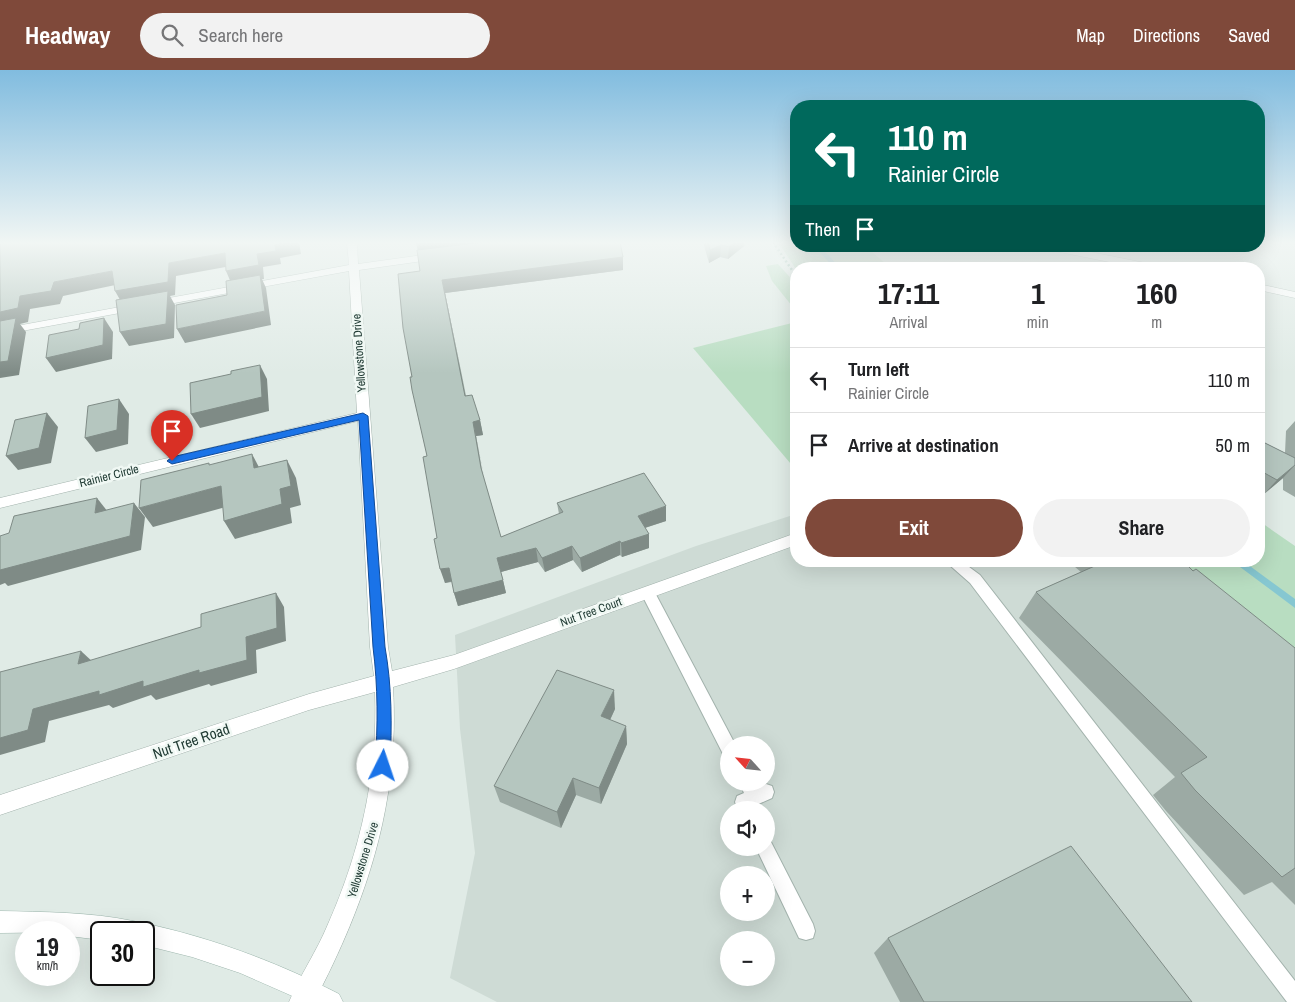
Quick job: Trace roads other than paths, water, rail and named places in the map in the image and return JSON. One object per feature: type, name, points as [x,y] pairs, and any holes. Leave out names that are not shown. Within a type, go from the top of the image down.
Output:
[{"type":"street","points":[[0,332],[249,285]]},
{"type":"street","name":"Yellowstone Drive","points":[[305,996],[343,921],[364,864],[376,818],[384,748],[384,682],[379,647],[355,285]]},
{"type":"street","points":[[1265,288],[1295,295]]},
{"type":"street","name":"Rainier Circle","points":[[0,503],[363,416]]},
{"type":"street","name":"Nut Tree Court","points":[[384,682],[454,662],[790,541]]},
{"type":"street","name":"Nut Tree Road","points":[[0,805],[309,702],[384,682]]},
{"type":"street","points":[[0,922],[90,927]]},
{"type":"street","points":[[155,936],[251,966],[305,996],[331,1002]]},
{"type":"lane","points":[[959,567],[975,579],[1295,996]]},
{"type":"lane","points":[[648,592],[722,736]]},
{"type":"lane","points":[[769,856],[806,931]]},
{"type":"waterway","points":[[1244,567],[1295,604]]}]
